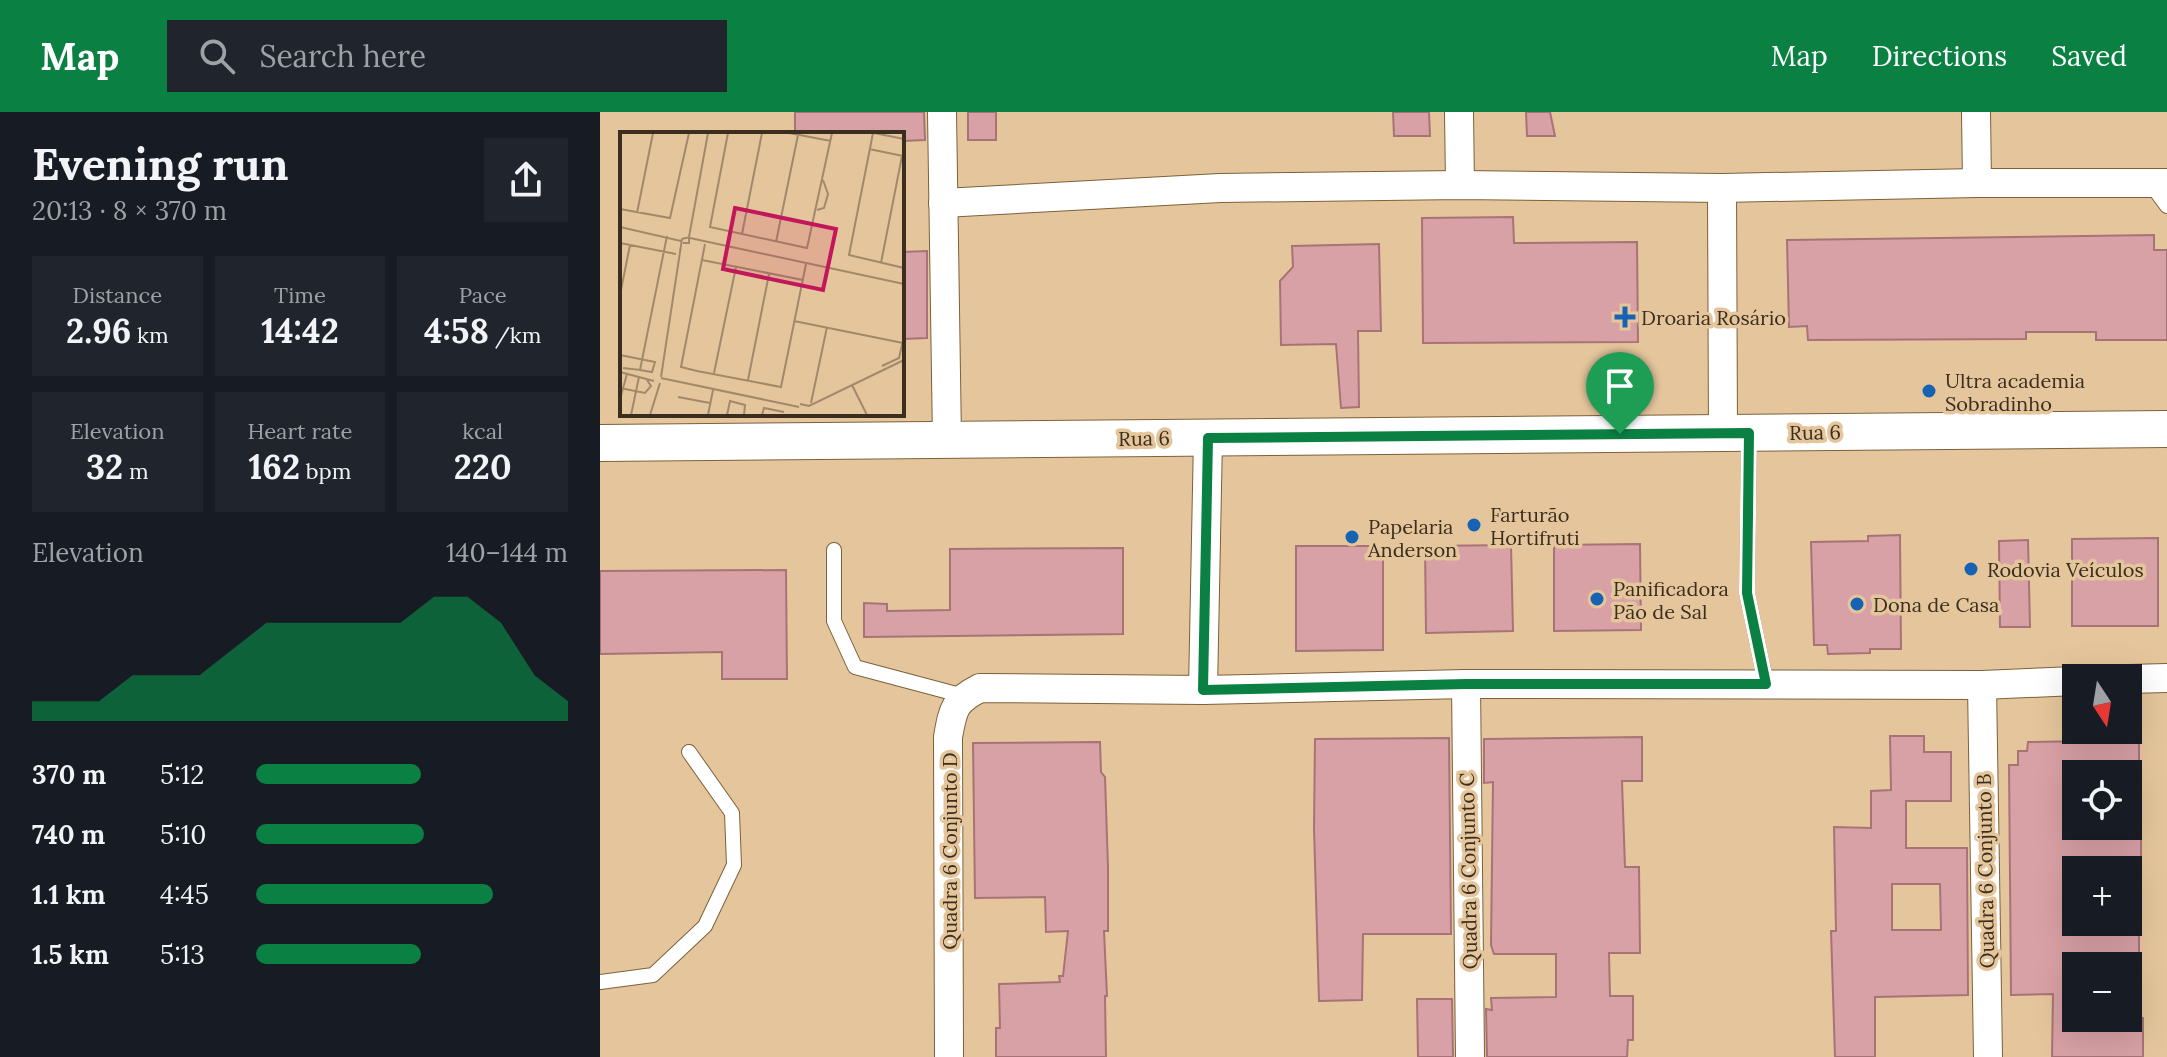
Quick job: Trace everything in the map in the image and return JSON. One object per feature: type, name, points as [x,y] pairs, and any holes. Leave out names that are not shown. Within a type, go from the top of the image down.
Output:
[{"type":"street","points":[[942,112],[947,440]]},
{"type":"street","points":[[1459,112],[1460,185]]},
{"type":"street","points":[[1976,112],[1977,183]]},
{"type":"street","points":[[943,203],[1220,188],[1460,185],[1722,188],[2158,183]]},
{"type":"street","points":[[1722,188],[1736,433]]},
{"type":"street","name":"Rua 6","points":[[600,443],[2167,429]]},
{"type":"street","points":[[1203,690],[1208,438]]},
{"type":"street","points":[[2142,679],[2167,678]]},
{"type":"street","points":[[964,696],[980,688],[1203,690],[1466,684],[1982,685],[2062,682]]},
{"type":"street","name":"Quadra 6 Conjunto C","points":[[1466,684],[1470,1057]]},
{"type":"street","name":"Quadra 6 Conjunto B","points":[[1982,685],[1988,1057]]},
{"type":"street","name":"Quadra 6 Conjunto D","points":[[949,1057],[948,737],[953,709],[964,696]]},
{"type":"lane","points":[[2158,183],[2167,206]]},
{"type":"lane","points":[[1736,433],[1747,593],[1766,684]]},
{"type":"lane","points":[[834,550],[834,621],[855,667],[964,696]]},
{"type":"lane","points":[[600,982],[653,975],[705,926],[734,865],[732,813],[689,752]]},
{"type":"building","points":[[795,112],[924,112],[925,140],[904,141],[904,132],[795,132]]},
{"type":"building","points":[[968,112],[996,112],[996,140],[968,140]]},
{"type":"building","points":[[1393,112],[1429,112],[1430,136],[1394,136]]},
{"type":"building","points":[[1526,112],[1550,112],[1555,136],[1527,136]]},
{"type":"building","points":[[1513,217],[1514,243],[1637,242],[1638,342],[1423,343],[1422,218]]},
{"type":"building","points":[[2154,235],[2154,250],[2167,250],[2167,340],[2096,340],[2096,332],[2026,332],[2026,339],[1808,340],[1807,326],[1789,327],[1787,240]]},
{"type":"building","points":[[1379,244],[1381,331],[1358,331],[1359,407],[1341,408],[1336,344],[1281,345],[1280,281],[1293,267],[1292,246]]},
{"type":"building","points":[[927,251],[927,338],[904,339],[904,252]]},
{"type":"building","name":"Dona de Casa","points":[[1900,535],[1901,649],[1828,654],[1827,645],[1814,645],[1811,542],[1868,541],[1868,536]]},
{"type":"building","points":[[2158,538],[2158,626],[2072,626],[2072,539]]},
{"type":"building","points":[[2028,540],[2030,627],[2000,627],[1999,541]]},
{"type":"building","name":"Panificadora Pão de Sal","points":[[1640,544],[1641,630],[1554,631],[1554,545]]},
{"type":"building","points":[[1511,545],[1513,631],[1426,633],[1425,546]]},
{"type":"building","points":[[1296,546],[1383,546],[1383,650],[1296,651]]},
{"type":"building","points":[[1123,548],[1123,634],[864,637],[864,603],[887,604],[887,611],[950,610],[950,549]]},
{"type":"building","points":[[786,570],[787,679],[722,679],[722,652],[600,654],[600,571]]},
{"type":"building","points":[[1890,736],[1924,736],[1924,752],[1951,752],[1951,801],[1906,801],[1906,848],[1967,848],[1968,995],[1875,997],[1875,1057],[1835,1057],[1831,931],[1836,931],[1834,827],[1871,828],[1871,791],[1891,790]],"holes":[[[1892,884],[1940,884],[1941,930],[1892,930]]]},
{"type":"building","points":[[1642,737],[1642,781],[1622,781],[1625,867],[1639,867],[1640,953],[1609,953],[1610,996],[1633,996],[1633,1040],[1628,1040],[1627,1057],[1487,1057],[1486,1009],[1492,1010],[1491,998],[1556,997],[1556,954],[1494,954],[1491,945],[1493,782],[1484,783],[1484,739]]},
{"type":"building","points":[[1449,738],[1451,934],[1363,934],[1362,1000],[1319,1001],[1315,739]]},
{"type":"building","points":[[1100,742],[1101,772],[1105,777],[1108,867],[1108,931],[1104,931],[1106,1057],[996,1057],[996,1028],[1000,1028],[999,984],[1060,982],[1068,931],[1046,932],[1045,897],[975,898],[973,743]]},
{"type":"building","points":[[2028,742],[2139,744],[2139,760],[2062,760],[2062,840],[2141,840],[2141,856],[2062,856],[2062,936],[2139,936],[2139,952],[2062,952],[2062,1032],[2142,1032],[2143,1018],[2143,1057],[2052,1057],[2053,994],[2011,995],[2009,765],[2018,765],[2018,751],[2027,751]]},
{"type":"building","points":[[1417,999],[1452,999],[1453,1057],[1418,1057]]},
{"type":"place","name":"Droaria Rosário","points":[[1625,317]]},
{"type":"place","name":"Ultra academia Sobradinho","points":[[1929,391]]},
{"type":"place","name":"Farturão Hortifruti","points":[[1474,525]]},
{"type":"place","name":"Papelaria Anderson","points":[[1352,537]]},
{"type":"place","name":"Rodovia Veículos","points":[[1971,569]]},
{"type":"place","name":"Panificadora Pão de Sal","points":[[1597,599]]},
{"type":"place","name":"Dona de Casa","points":[[1857,604]]},
{"type":"route","points":[[1749,433],[1747,593],[1766,684],[1466,684],[1203,690],[1208,438],[1620,434],[1749,433]]}]
